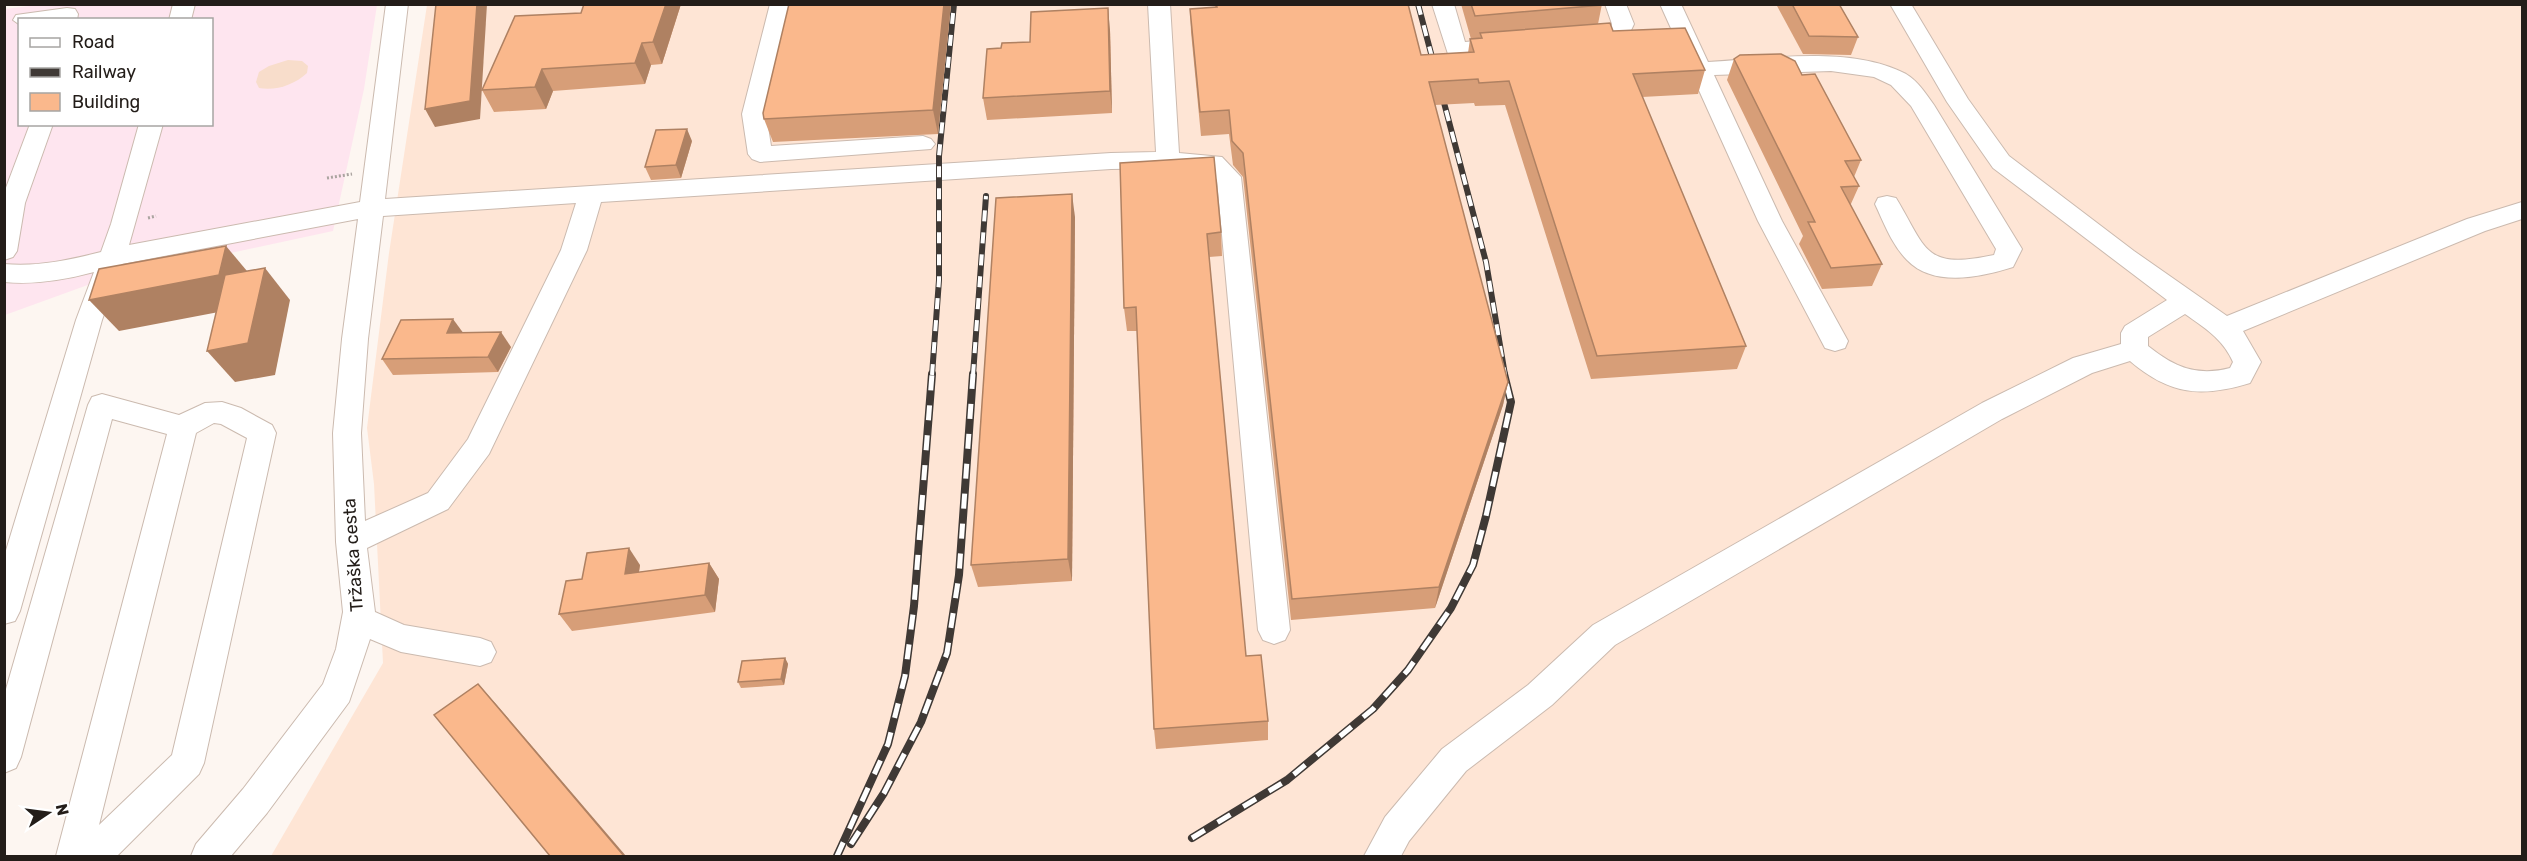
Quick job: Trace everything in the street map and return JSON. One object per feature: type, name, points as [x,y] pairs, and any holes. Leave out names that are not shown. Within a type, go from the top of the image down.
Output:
[{"type":"street","name":"Tržaška cesta","points":[[209,856],[255,801],[337,692],[352,649],[359,612],[351,542],[347,433],[370,208],[397,4]]},
{"type":"street","points":[[781,4],[754,114],[760,154],[923,144]]},
{"type":"street","points":[[1159,4],[1168,160]]},
{"type":"street","points":[[1443,4],[1456,49],[1526,44]]},
{"type":"street","points":[[1560,41],[1618,36],[1623,24],[1615,4]]},
{"type":"street","points":[[1670,4],[1770,221],[1835,341]]},
{"type":"street","points":[[1900,4],[1958,102],[2001,162],[2224,328],[2237,340],[2247,363],[2240,376],[2214,384],[2185,381],[2156,369],[2135,350],[2134,333],[2186,301]]},
{"type":"street","points":[[40,18],[67,15],[66,18]]},
{"type":"street","points":[[1700,69],[1795,65],[1855,66],[1878,71],[1898,79],[1913,91],[1944,138],[2009,249],[2004,261],[1984,267],[1948,268],[1923,261],[1909,245],[1887,204]]},
{"type":"street","points":[[5,245],[13,203],[41,126]]},
{"type":"street","points":[[4,611],[89,320],[114,257],[150,126]]},
{"type":"street","points":[[767,184],[777,153]]},
{"type":"street","points":[[4,273],[27,275],[66,270],[114,257],[370,208],[591,196],[1111,160],[1214,163],[1229,177],[1274,630]]},
{"type":"street","points":[[351,542],[438,501],[479,446],[574,250],[591,196]]},
{"type":"street","points":[[2224,328],[2476,225],[2523,210]]},
{"type":"street","points":[[1382,856],[1397,829],[1454,760],[1540,695],[1604,635],[1992,411],[2083,365],[2135,350]]},
{"type":"street","points":[[4,757],[102,405],[183,427]]},
{"type":"street","points":[[74,856],[183,427],[201,413],[222,412],[262,433],[187,763],[93,856]]},
{"type":"street","points":[[357,619],[401,638],[480,651]]},
{"type":"shaded area","points":[[45,4],[377,5],[364,89],[333,231],[96,282],[5,315],[5,9]]},
{"type":"shaded area","points":[[427,5],[2522,5],[2522,856],[271,856],[383,663],[374,484],[367,428],[389,253]]},
{"type":"shaded area","points":[[288,60],[302,61],[308,66],[307,73],[284,86],[272,89],[259,88],[256,82],[259,72]]},
{"type":"building","points":[[436,4],[477,4],[470,101],[425,109]]},
{"type":"building","points":[[584,4],[666,4],[653,42],[642,43],[635,63],[542,69],[535,87],[482,90],[515,16],[581,13]]},
{"type":"building","points":[[789,4],[944,4],[933,110],[764,119],[763,113]]},
{"type":"building","points":[[1216,4],[1408,4],[1421,55],[1474,52],[1470,39],[1482,38],[1480,33],[1610,23],[1613,31],[1685,28],[1705,70],[1633,74],[1746,346],[1597,356],[1509,81],[1479,83],[1478,79],[1429,82],[1508,382],[1439,587],[1292,599],[1243,153],[1232,141],[1229,110],[1200,112],[1190,9],[1217,7]]},
{"type":"building","points":[[1471,4],[1602,4],[1602,5],[1475,16]]},
{"type":"building","points":[[1792,4],[1839,4],[1858,37],[1809,36]]},
{"type":"building","points":[[1108,8],[1110,91],[983,98],[987,49],[1001,48],[1002,43],[1030,42],[1031,12]]},
{"type":"building","points":[[1781,54],[1795,61],[1802,75],[1815,74],[1861,160],[1845,161],[1859,186],[1841,187],[1882,264],[1831,268],[1808,222],[1815,222],[1734,59],[1740,55]]},
{"type":"building","points":[[687,129],[676,165],[645,167],[656,130]]},
{"type":"building","points":[[1214,157],[1221,232],[1207,234],[1246,656],[1261,655],[1268,721],[1154,729],[1136,307],[1124,308],[1120,163]]},
{"type":"building","points":[[1072,194],[1068,559],[971,565],[996,198]]},
{"type":"building","points":[[226,246],[219,275],[89,300],[99,269]]},
{"type":"building","points":[[265,268],[248,343],[207,351],[225,275]]},
{"type":"building","points":[[453,319],[447,333],[501,332],[488,357],[382,359],[401,320]]},
{"type":"building","points":[[629,548],[625,574],[709,563],[705,595],[559,614],[566,581],[582,579],[587,553]]},
{"type":"building","points":[[785,658],[781,679],[738,682],[742,661]]},
{"type":"building","points":[[478,684],[624,856],[550,856],[434,715]]},
{"type":"railway","points":[[932,375],[939,280],[939,156],[954,4]]},
{"type":"railway","points":[[1418,4],[1486,262],[1505,375]]},
{"type":"railway","points":[[973,375],[986,196]]},
{"type":"railway","points":[[837,856],[888,744],[905,676],[914,606],[932,374]]},
{"type":"railway","points":[[851,844],[884,793],[921,722],[947,653],[959,575],[973,374]]},
{"type":"railway","points":[[1192,838],[1287,780],[1373,709],[1408,670],[1451,608],[1473,565],[1486,516],[1511,402],[1504,374]]}]
